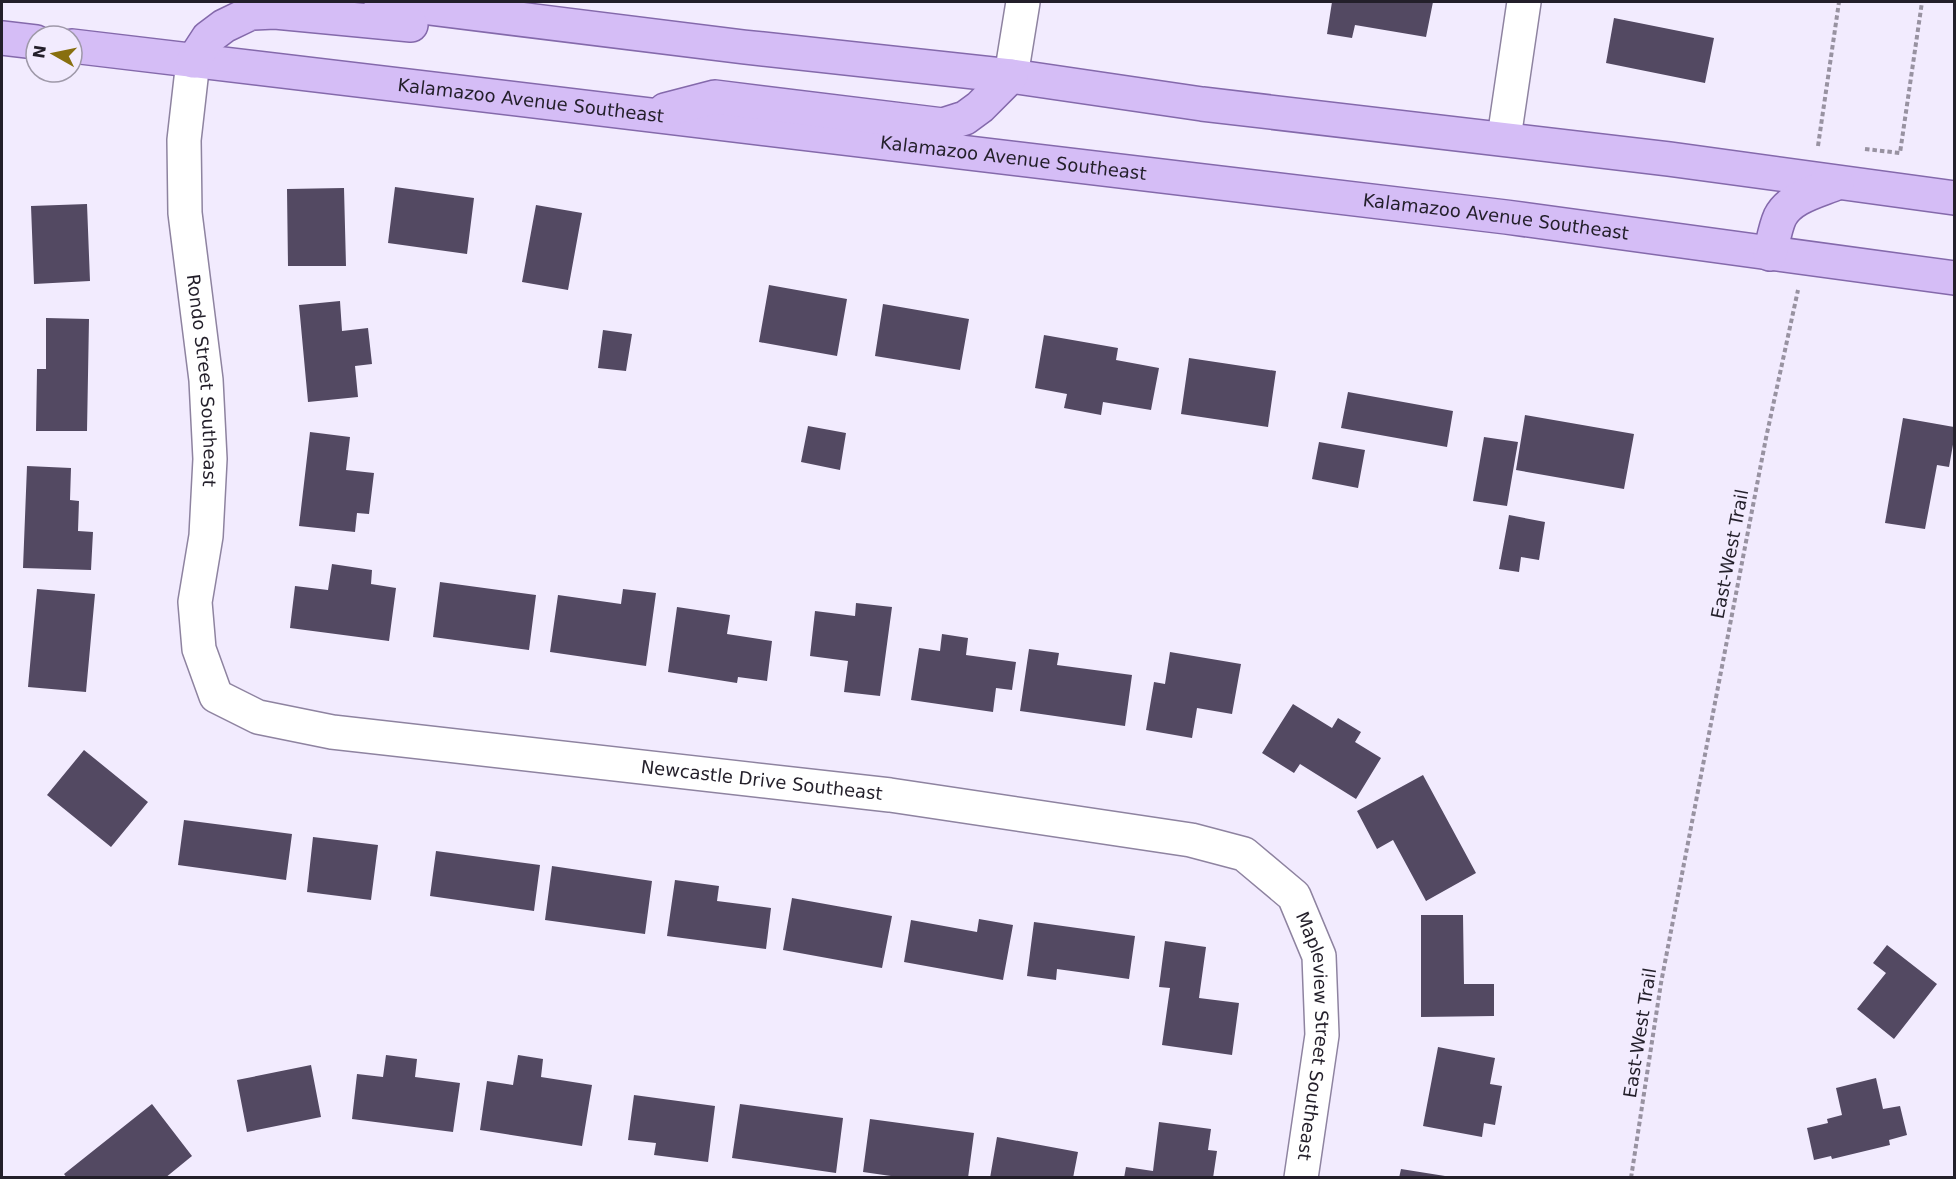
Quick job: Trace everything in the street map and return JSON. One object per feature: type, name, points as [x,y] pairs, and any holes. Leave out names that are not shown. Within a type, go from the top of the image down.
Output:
[{"type":"main road","points":[[381,2],[432,5],[511,18],[756,49],[1011,76],[1202,104],[1722,165],[1954,198]]},
{"type":"main road","points":[[193,61],[208,38],[224,26],[251,13],[275,12],[481,32],[511,18]]},
{"type":"main road","points":[[2,38],[24,41]]},
{"type":"main road","name":"Kalamazoo Avenue Southeast","points":[[84,47],[1494,216],[1954,278]]},
{"type":"main road","points":[[646,115],[715,97],[943,125],[965,118],[980,107],[1011,76]]},
{"type":"main road","points":[[1770,254],[1777,224],[1782,214],[1798,199],[1825,181]]},
{"type":"street","points":[[1011,76],[1023,2]]},
{"type":"street","points":[[1504,138],[1524,2]]},
{"type":"street","name":"Rondo Street Southeast","points":[[193,61],[184,140],[184,213],[206,380],[210,459],[206,536],[195,602],[199,649],[216,696]]},
{"type":"street","name":"Newcastle Drive Southeast","points":[[216,696],[258,717],[332,732],[890,795],[1191,840],[1244,854],[1294,896]]},
{"type":"street","name":"Mapleview Street Southeast","points":[[1294,896],[1319,956],[1322,1035],[1301,1178]]},
{"type":"path","points":[[1825,181],[1819,145],[1839,2]]},
{"type":"path","points":[[1853,148],[1900,153],[1922,2]]},
{"type":"path","points":[[1807,143],[1819,145]]},
{"type":"path","name":"East-West Trail","points":[[1631,1178],[1661,983],[1766,438],[1799,285]]},
{"type":"building","points":[[1332,2],[1433,2],[1426,37],[1355,25],[1352,38],[1327,34]]},
{"type":"building","points":[[1614,18],[1714,38],[1705,83],[1606,63]]},
{"type":"building","points":[[395,187],[474,198],[467,254],[388,243]]},
{"type":"building","points":[[344,188],[346,266],[288,266],[287,189]]},
{"type":"building","points":[[87,204],[90,281],[34,284],[31,206]]},
{"type":"building","points":[[536,205],[582,213],[568,290],[522,282]]},
{"type":"building","points":[[769,285],[847,299],[837,356],[759,342]]},
{"type":"building","points":[[340,301],[342,331],[368,328],[372,364],[355,366],[358,397],[308,402],[299,305]]},
{"type":"building","points":[[883,304],[969,319],[960,370],[875,356]]},
{"type":"building","points":[[46,318],[89,319],[87,431],[36,431],[37,369],[46,369]]},
{"type":"building","points":[[603,330],[632,334],[626,371],[598,368]]},
{"type":"building","points":[[1044,335],[1118,348],[1116,360],[1159,368],[1151,410],[1103,402],[1101,415],[1064,408],[1067,394],[1035,388]]},
{"type":"building","points":[[1189,358],[1276,371],[1268,427],[1181,414]]},
{"type":"building","points":[[1348,392],[1453,411],[1447,447],[1341,428]]},
{"type":"building","points":[[1525,415],[1634,434],[1624,489],[1516,470]]},
{"type":"building","points":[[1903,418],[1954,427],[1949,467],[1937,465],[1925,529],[1885,523]]},
{"type":"building","points":[[808,426],[846,433],[840,470],[801,462]]},
{"type":"building","points":[[310,432],[350,437],[346,470],[374,473],[369,514],[357,513],[355,532],[299,526]]},
{"type":"building","points":[[1484,437],[1518,442],[1507,506],[1473,501]]},
{"type":"building","points":[[1319,442],[1365,450],[1358,488],[1312,479]]},
{"type":"building","points":[[27,466],[71,468],[70,500],[79,501],[78,531],[93,532],[91,570],[23,568]]},
{"type":"building","points":[[1509,515],[1545,522],[1539,560],[1521,557],[1519,572],[1499,569]]},
{"type":"building","points":[[332,564],[372,570],[371,584],[396,588],[389,641],[290,628],[295,586],[328,590]]},
{"type":"building","points":[[440,582],[536,595],[529,650],[433,637]]},
{"type":"building","points":[[37,589],[95,594],[86,692],[28,687]]},
{"type":"building","points":[[623,589],[656,593],[646,666],[550,652],[558,595],[621,604]]},
{"type":"building","points":[[856,603],[892,607],[880,696],[844,692],[848,661],[810,656],[815,611],[855,616]]},
{"type":"building","points":[[677,607],[730,615],[727,634],[772,641],[767,681],[738,677],[737,683],[668,672]]},
{"type":"building","points":[[942,634],[968,638],[966,655],[1016,662],[1012,690],[996,688],[993,712],[911,700],[919,648],[940,651]]},
{"type":"building","points":[[1029,649],[1059,653],[1057,665],[1132,675],[1125,726],[1020,711]]},
{"type":"building","points":[[1170,652],[1241,664],[1232,714],[1197,708],[1192,738],[1146,730],[1154,682],[1165,684]]},
{"type":"building","points":[[1293,704],[1332,728],[1338,718],[1361,732],[1355,742],[1381,758],[1356,799],[1300,764],[1294,773],[1262,753]]},
{"type":"building","points":[[84,750],[148,802],[111,847],[47,795]]},
{"type":"building","points":[[1423,775],[1476,873],[1426,901],[1393,840],[1377,849],[1357,811]]},
{"type":"building","points":[[184,820],[292,834],[286,880],[178,865]]},
{"type":"building","points":[[313,837],[378,845],[371,900],[307,892]]},
{"type":"building","points":[[436,851],[540,865],[534,911],[430,896]]},
{"type":"building","points":[[552,866],[652,881],[645,934],[545,920]]},
{"type":"building","points":[[675,880],[719,886],[717,901],[771,908],[766,949],[667,936]]},
{"type":"building","points":[[792,898],[892,916],[882,968],[783,950]]},
{"type":"building","points":[[1421,915],[1463,915],[1464,984],[1494,984],[1494,1016],[1421,1017]]},
{"type":"building","points":[[979,919],[1013,925],[1003,980],[904,962],[911,920],[977,932]]},
{"type":"building","points":[[1034,922],[1135,936],[1129,979],[1057,969],[1056,980],[1027,976]]},
{"type":"building","points":[[1165,941],[1206,947],[1199,998],[1239,1003],[1232,1055],[1162,1045],[1170,988],[1159,987]]},
{"type":"building","points":[[1887,945],[1937,984],[1894,1039],[1857,1009],[1886,973],[1873,963]]},
{"type":"building","points":[[1438,1047],[1495,1058],[1490,1084],[1502,1086],[1495,1125],[1484,1123],[1482,1137],[1423,1126]]},
{"type":"building","points":[[386,1055],[417,1059],[415,1077],[460,1083],[453,1132],[352,1119],[357,1074],[383,1077]]},
{"type":"building","points":[[518,1055],[543,1059],[541,1077],[592,1085],[582,1146],[480,1130],[487,1081],[513,1085]]},
{"type":"building","points":[[311,1065],[321,1117],[247,1132],[237,1080]]},
{"type":"building","points":[[1876,1078],[1883,1109],[1900,1106],[1907,1135],[1889,1140],[1890,1145],[1832,1159],[1831,1156],[1814,1160],[1807,1128],[1828,1123],[1827,1119],[1842,1115],[1836,1088]]},
{"type":"building","points":[[634,1095],[715,1106],[708,1162],[654,1155],[656,1143],[628,1140]]},
{"type":"building","points":[[152,1104],[192,1156],[165,1178],[67,1178],[64,1174]]},
{"type":"building","points":[[740,1104],[843,1118],[836,1173],[732,1158]]},
{"type":"building","points":[[870,1119],[974,1133],[968,1178],[905,1178],[863,1172]]},
{"type":"building","points":[[1159,1122],[1211,1129],[1208,1150],[1217,1151],[1213,1178],[1124,1178],[1126,1167],[1153,1171]]},
{"type":"building","points":[[997,1137],[1078,1152],[1073,1178],[990,1178]]},
{"type":"building","points":[[1401,1169],[1445,1176],[1445,1178],[1399,1178]]}]
